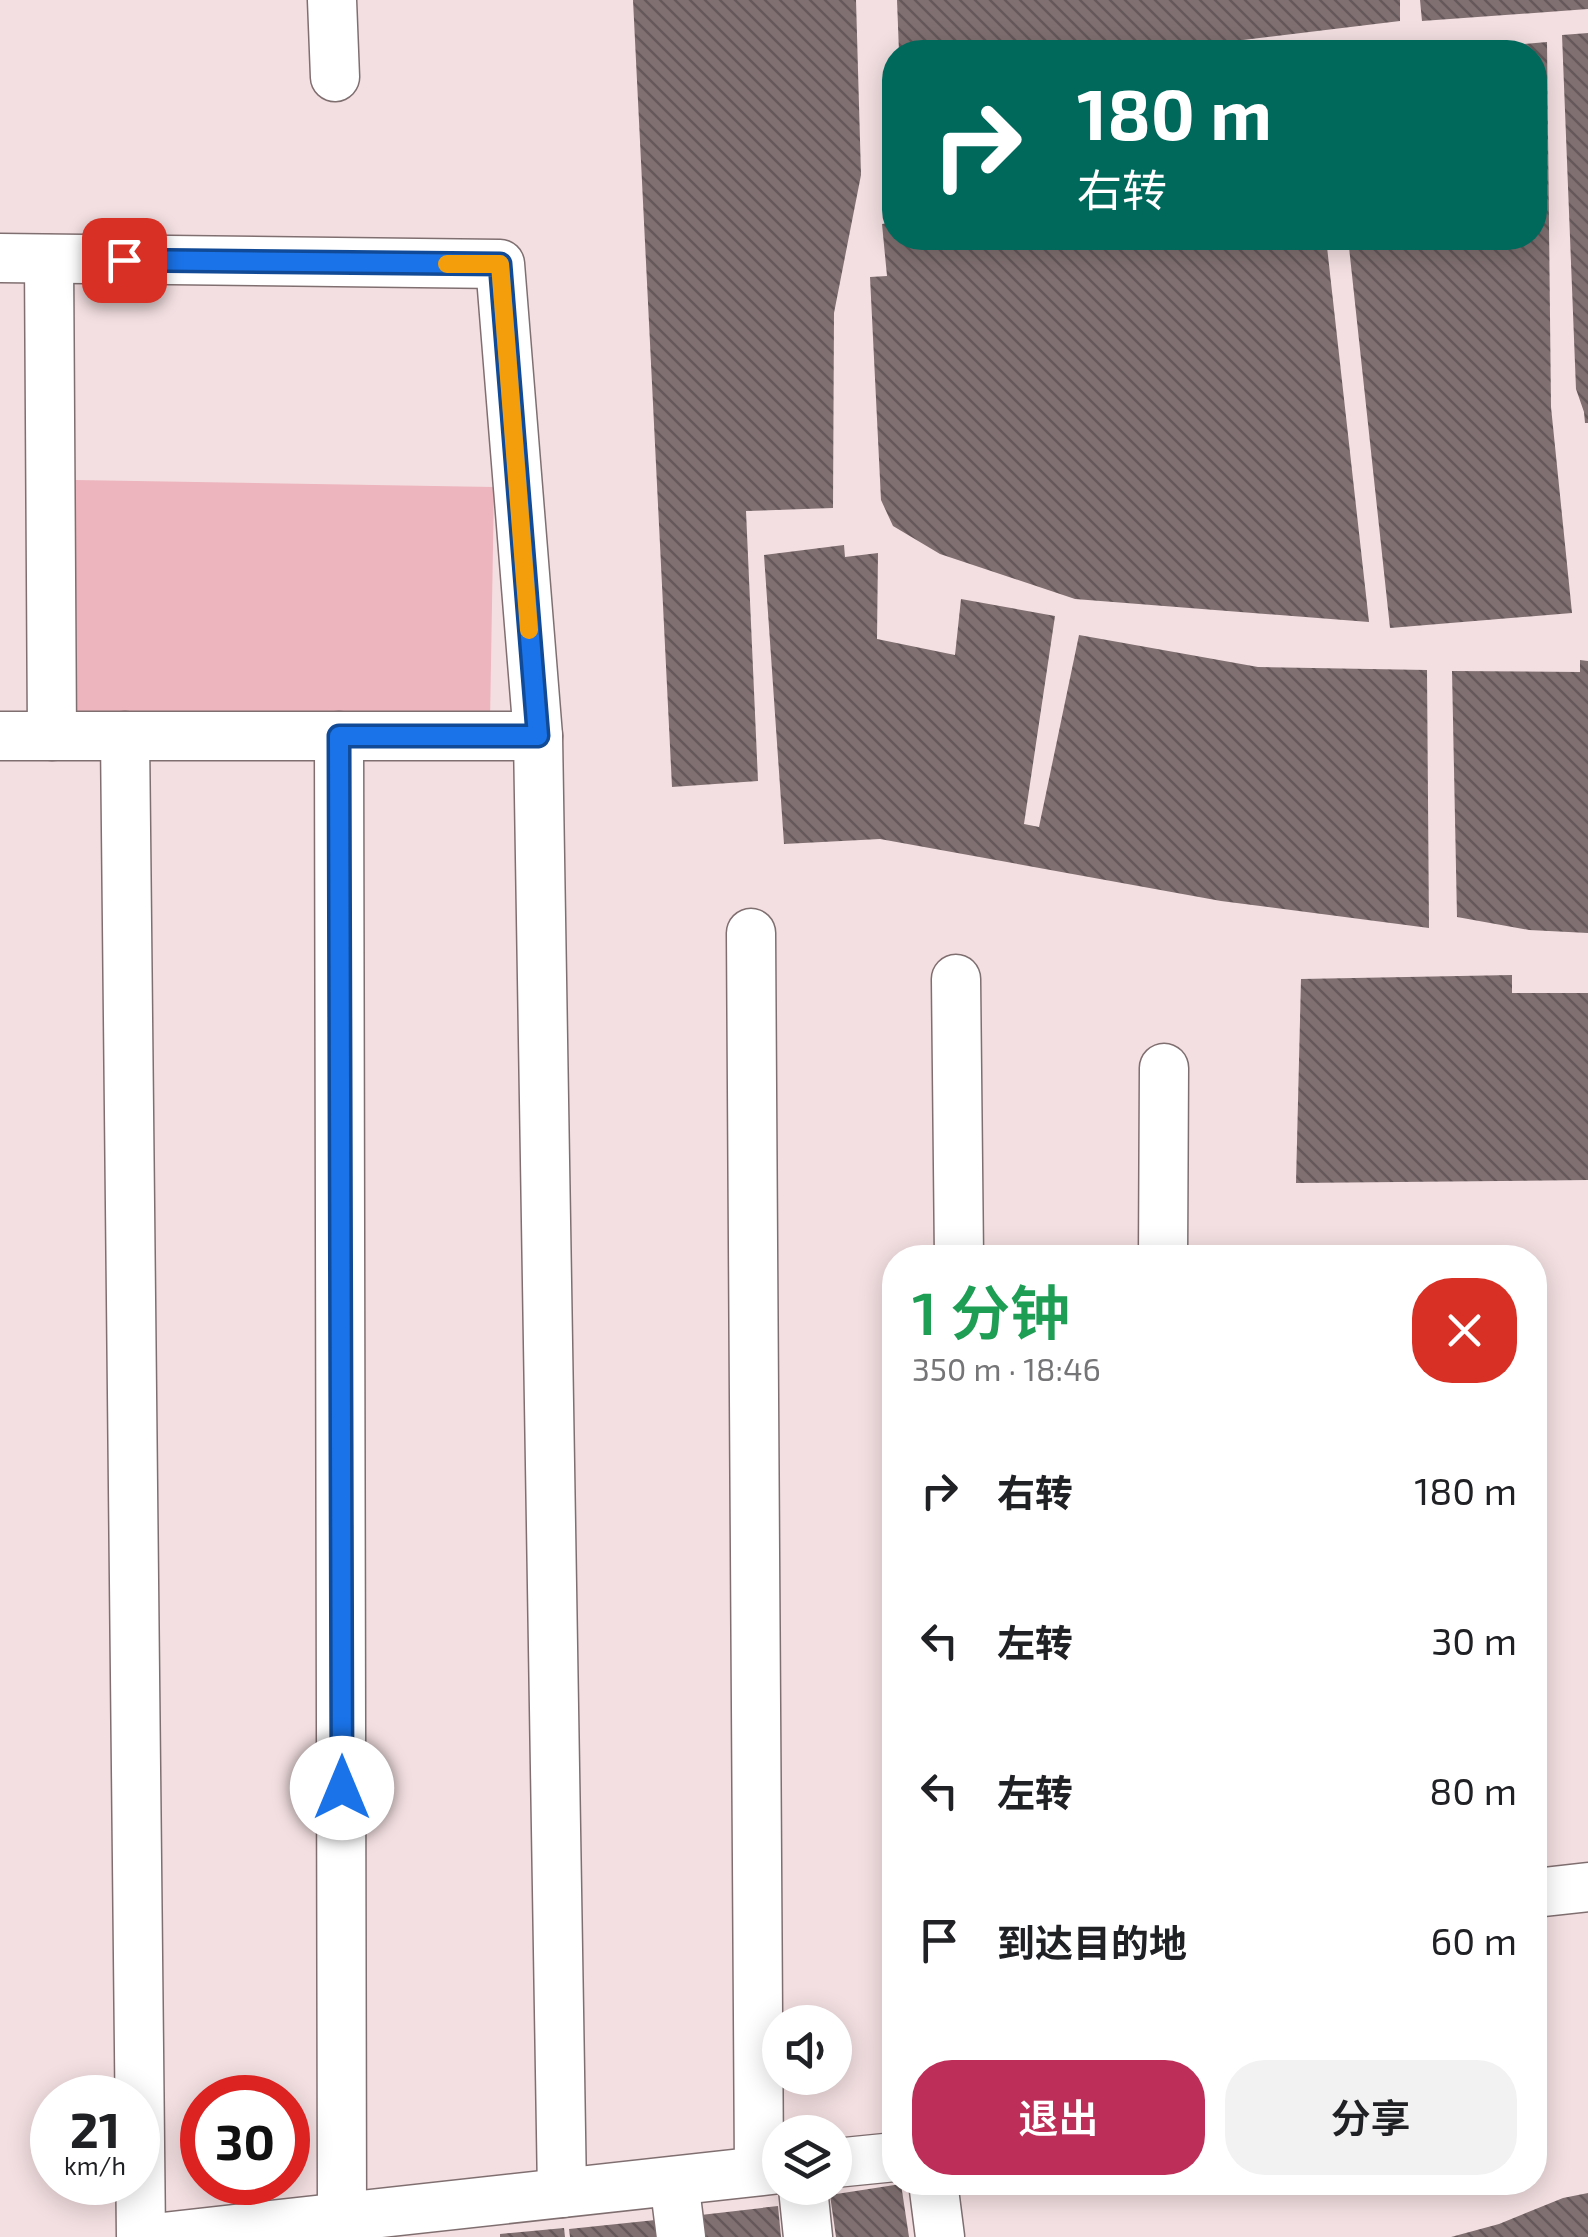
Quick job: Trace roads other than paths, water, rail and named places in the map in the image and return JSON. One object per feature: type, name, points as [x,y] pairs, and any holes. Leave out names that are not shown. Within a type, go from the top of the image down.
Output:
[{"type":"street","points":[[332,0],[336,77]]},
{"type":"street","points":[[0,258],[500,264],[538,736],[562,2193]]},
{"type":"street","points":[[48,259],[52,736]]},
{"type":"street","points":[[0,736],[538,736]]},
{"type":"street","points":[[125,736],[141,2237]]},
{"type":"street","points":[[339,736],[342,2217]]},
{"type":"street","points":[[750,933],[769,2115]]},
{"type":"street","points":[[956,979],[959,1245]]},
{"type":"street","points":[[1163,1245],[1164,1068]]},
{"type":"street","points":[[1547,1892],[1588,1887]]},
{"type":"street","points":[[852,2161],[882,2158]]},
{"type":"street","points":[[163,2237],[762,2171]]},
{"type":"street","points":[[674,2181],[681,2237]]},
{"type":"street","points":[[935,2195],[940,2237]]},
{"type":"street","points":[[805,2205],[808,2237]]}]
